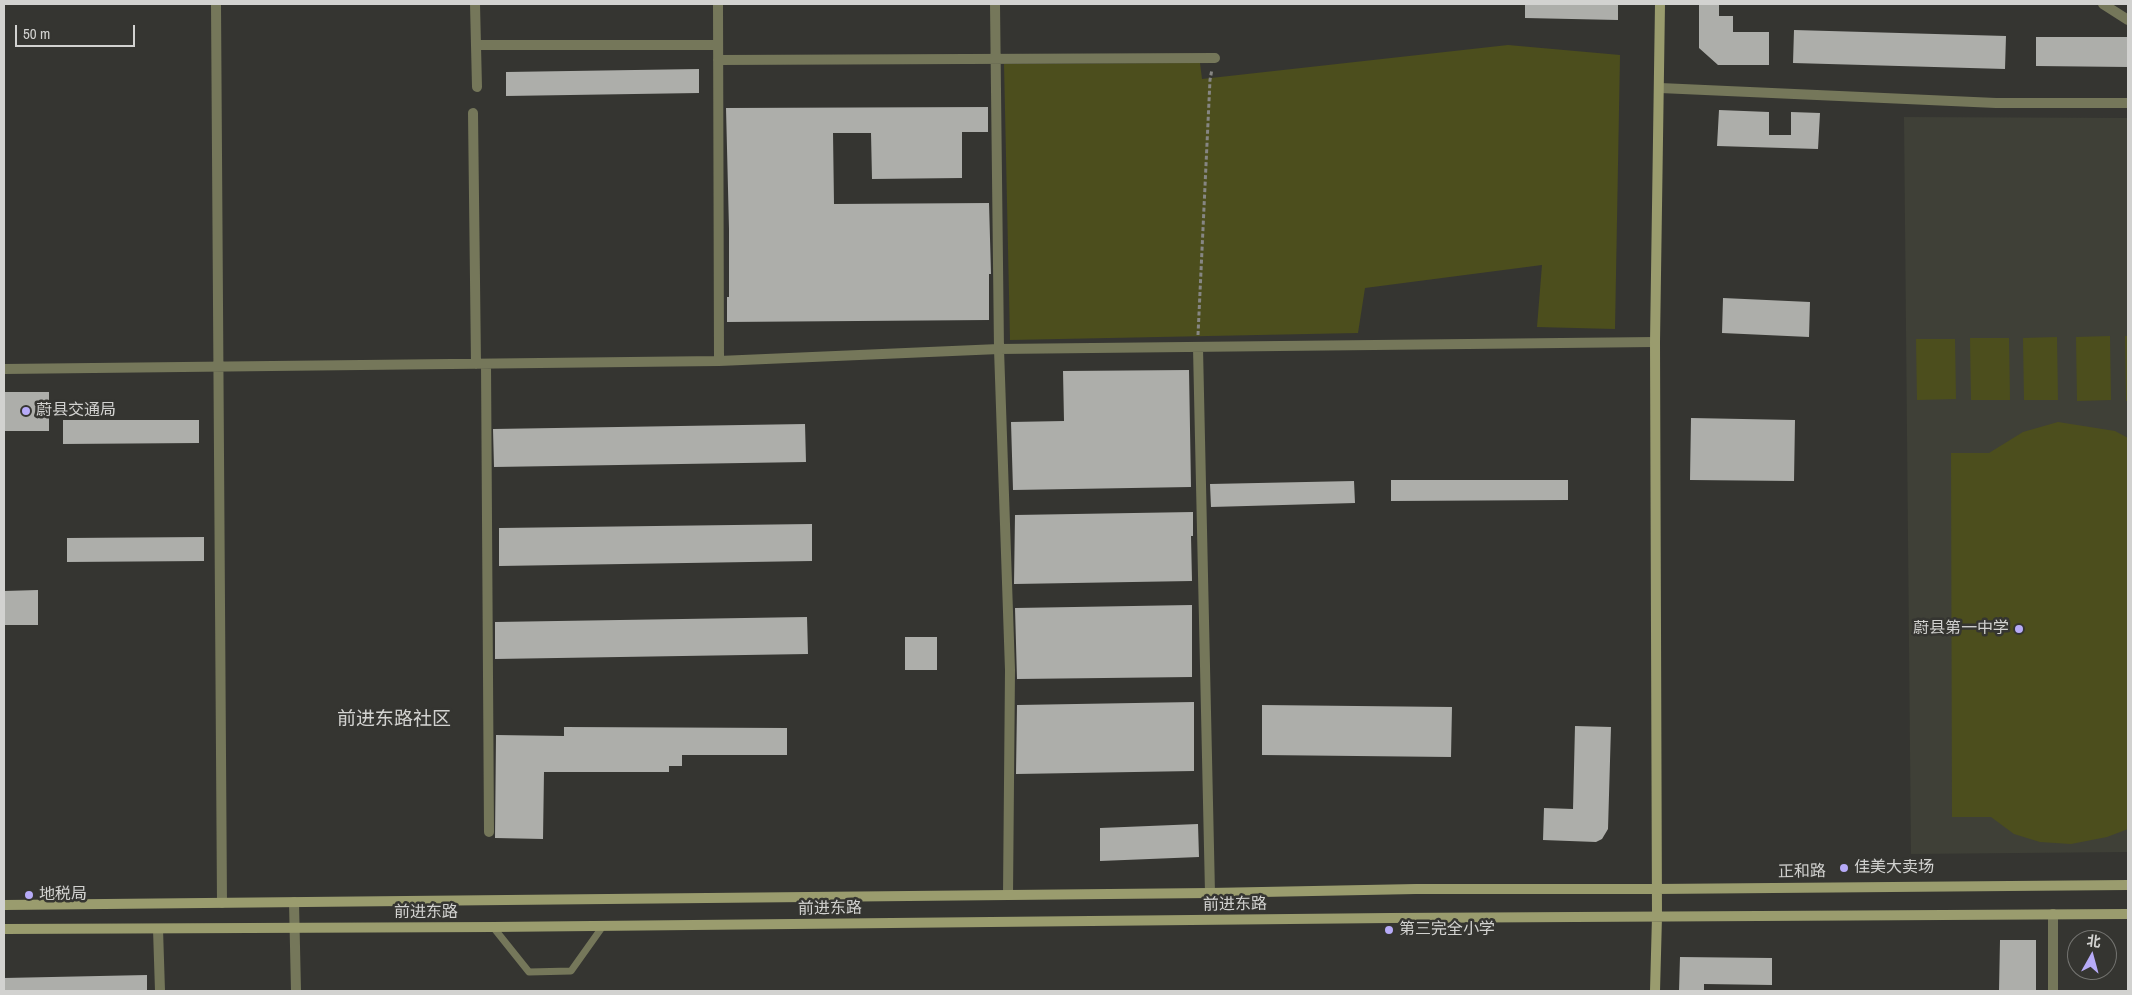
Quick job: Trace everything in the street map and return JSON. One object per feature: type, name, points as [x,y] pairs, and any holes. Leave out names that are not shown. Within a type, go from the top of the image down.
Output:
[{"type":"main road","points":[[1655,991],[1658,917],[1656,889],[1655,342],[1660,4]]},
{"type":"main road","name":"正和路","points":[[1656,889],[2128,885]]},
{"type":"main road","name":"前进东路","points":[[4,905],[1210,893],[1416,889],[1656,889]]},
{"type":"main road","points":[[1658,917],[2128,914]]},
{"type":"main road","name":"前进东路","points":[[4,929],[493,927],[1360,918],[1658,917]]},
{"type":"street","points":[[216,4],[222,903]]},
{"type":"street","points":[[475,4],[476,87]]},
{"type":"street","points":[[718,4],[719,361]]},
{"type":"street","points":[[995,4],[999,349],[1010,670],[1008,895]]},
{"type":"street","points":[[2103,4],[2128,20]]},
{"type":"street","points":[[476,45],[718,45]]},
{"type":"street","points":[[718,60],[1215,58]]},
{"type":"street","points":[[1660,88],[1996,103],[2128,103]]},
{"type":"street","points":[[473,113],[481,364],[489,832]]},
{"type":"street","points":[[4,369],[719,361],[999,349],[1655,342]]},
{"type":"street","points":[[1198,348],[1210,893]]},
{"type":"street","points":[[294,902],[296,991]]},
{"type":"street","points":[[2053,914],[2053,991]]},
{"type":"street","points":[[158,929],[160,991]]},
{"type":"lane","points":[[493,927],[529,972],[571,972],[603,926]]},
{"type":"path","points":[[1198,348],[1210,80],[1215,58]]},
{"type":"shaded area","points":[[1508,45],[1620,55],[1615,329],[1537,327],[1542,265],[1365,288],[1358,333],[1010,340],[1004,64],[1200,63],[1202,79]]},
{"type":"shaded area","name":"蔚县第一中学","points":[[1904,117],[2128,118],[2128,852],[1911,854]]},
{"type":"shaded area","points":[[2110,336],[2111,400],[2077,401],[2076,337]]},
{"type":"shaded area","points":[[2125,336],[2128,336],[2128,401],[2126,401]]},
{"type":"shaded area","points":[[2057,337],[2058,400],[2024,400],[2023,338]]},
{"type":"shaded area","points":[[1970,338],[2009,338],[2010,400],[1971,400]]},
{"type":"shaded area","points":[[1916,339],[1955,339],[1956,399],[1917,400]]},
{"type":"shaded area","points":[[2058,422],[2115,431],[2128,438],[2128,829],[2107,837],[2071,844],[2040,842],[2014,834],[1991,817],[1952,817],[1951,453],[1989,453],[2023,432]]},
{"type":"building","points":[[1525,4],[1618,4],[1618,20],[1525,18]]},
{"type":"building","points":[[1699,4],[1719,4],[1719,16],[1733,16],[1733,32],[1769,32],[1769,65],[1718,65],[1699,48]]},
{"type":"building","points":[[1794,30],[2006,36],[2005,69],[1793,63]]},
{"type":"building","points":[[2036,37],[2128,37],[2128,67],[2036,66]]},
{"type":"building","points":[[699,69],[699,93],[506,96],[506,72]]},
{"type":"building","points":[[988,107],[988,132],[962,132],[962,178],[872,179],[871,133],[833,133],[834,204],[989,203],[991,274],[989,274],[989,320],[727,322],[729,229],[726,108]]},
{"type":"building","points":[[1719,110],[1769,112],[1769,135],[1791,135],[1791,112],[1820,113],[1818,149],[1717,146]]},
{"type":"building","points":[[1723,298],[1810,302],[1809,337],[1722,333]]},
{"type":"building","points":[[1189,370],[1191,487],[1013,490],[1011,422],[1064,421],[1063,371]]},
{"type":"building","name":"蔚县交通局","points":[[4,392],[49,392],[49,431],[4,431]]},
{"type":"building","points":[[1691,418],[1795,420],[1794,481],[1690,480]]},
{"type":"building","points":[[63,420],[199,420],[199,443],[63,444]]},
{"type":"building","points":[[805,424],[806,462],[494,467],[493,429]]},
{"type":"building","points":[[1391,480],[1568,480],[1568,500],[1391,501]]},
{"type":"building","points":[[1354,481],[1355,503],[1211,507],[1210,484]]},
{"type":"building","points":[[1193,512],[1193,536],[1191,536],[1192,581],[1014,584],[1015,515]]},
{"type":"building","points":[[812,524],[812,561],[499,566],[499,528]]},
{"type":"building","points":[[204,537],[204,561],[67,562],[67,538]]},
{"type":"building","points":[[38,590],[38,625],[4,625],[4,591]]},
{"type":"building","points":[[1192,605],[1192,677],[1017,679],[1015,608]]},
{"type":"building","points":[[807,617],[808,654],[495,659],[495,622]]},
{"type":"building","points":[[905,637],[937,637],[937,670],[905,670]]},
{"type":"building","points":[[1194,702],[1194,771],[1016,774],[1017,705]]},
{"type":"building","points":[[1262,705],[1452,707],[1451,757],[1262,755]]},
{"type":"building","points":[[1575,726],[1611,727],[1608,829],[1602,839],[1596,842],[1543,840],[1544,808],[1573,809]]},
{"type":"building","points":[[564,727],[787,728],[787,755],[682,755],[682,766],[669,766],[669,772],[544,772],[543,839],[495,838],[496,735],[564,736]]},
{"type":"building","points":[[1198,824],[1199,857],[1100,861],[1100,828]]},
{"type":"building","points":[[2000,940],[2036,940],[2036,991],[1999,991]]},
{"type":"building","points":[[1680,957],[1772,958],[1772,985],[1704,984],[1704,991],[1679,991]]},
{"type":"building","points":[[147,975],[147,991],[4,991],[4,978]]},
{"type":"place","name":"蔚县交通局","points":[[26,411]]},
{"type":"place","name":"蔚县第一中学","points":[[2019,629]]},
{"type":"place","name":"佳美大卖场","points":[[1844,868]]},
{"type":"place","name":"地税局","points":[[29,895]]},
{"type":"place","name":"第三完全小学","points":[[1389,930]]},
{"type":"district","name":"前进东路社区","points":[[394,720]]}]
